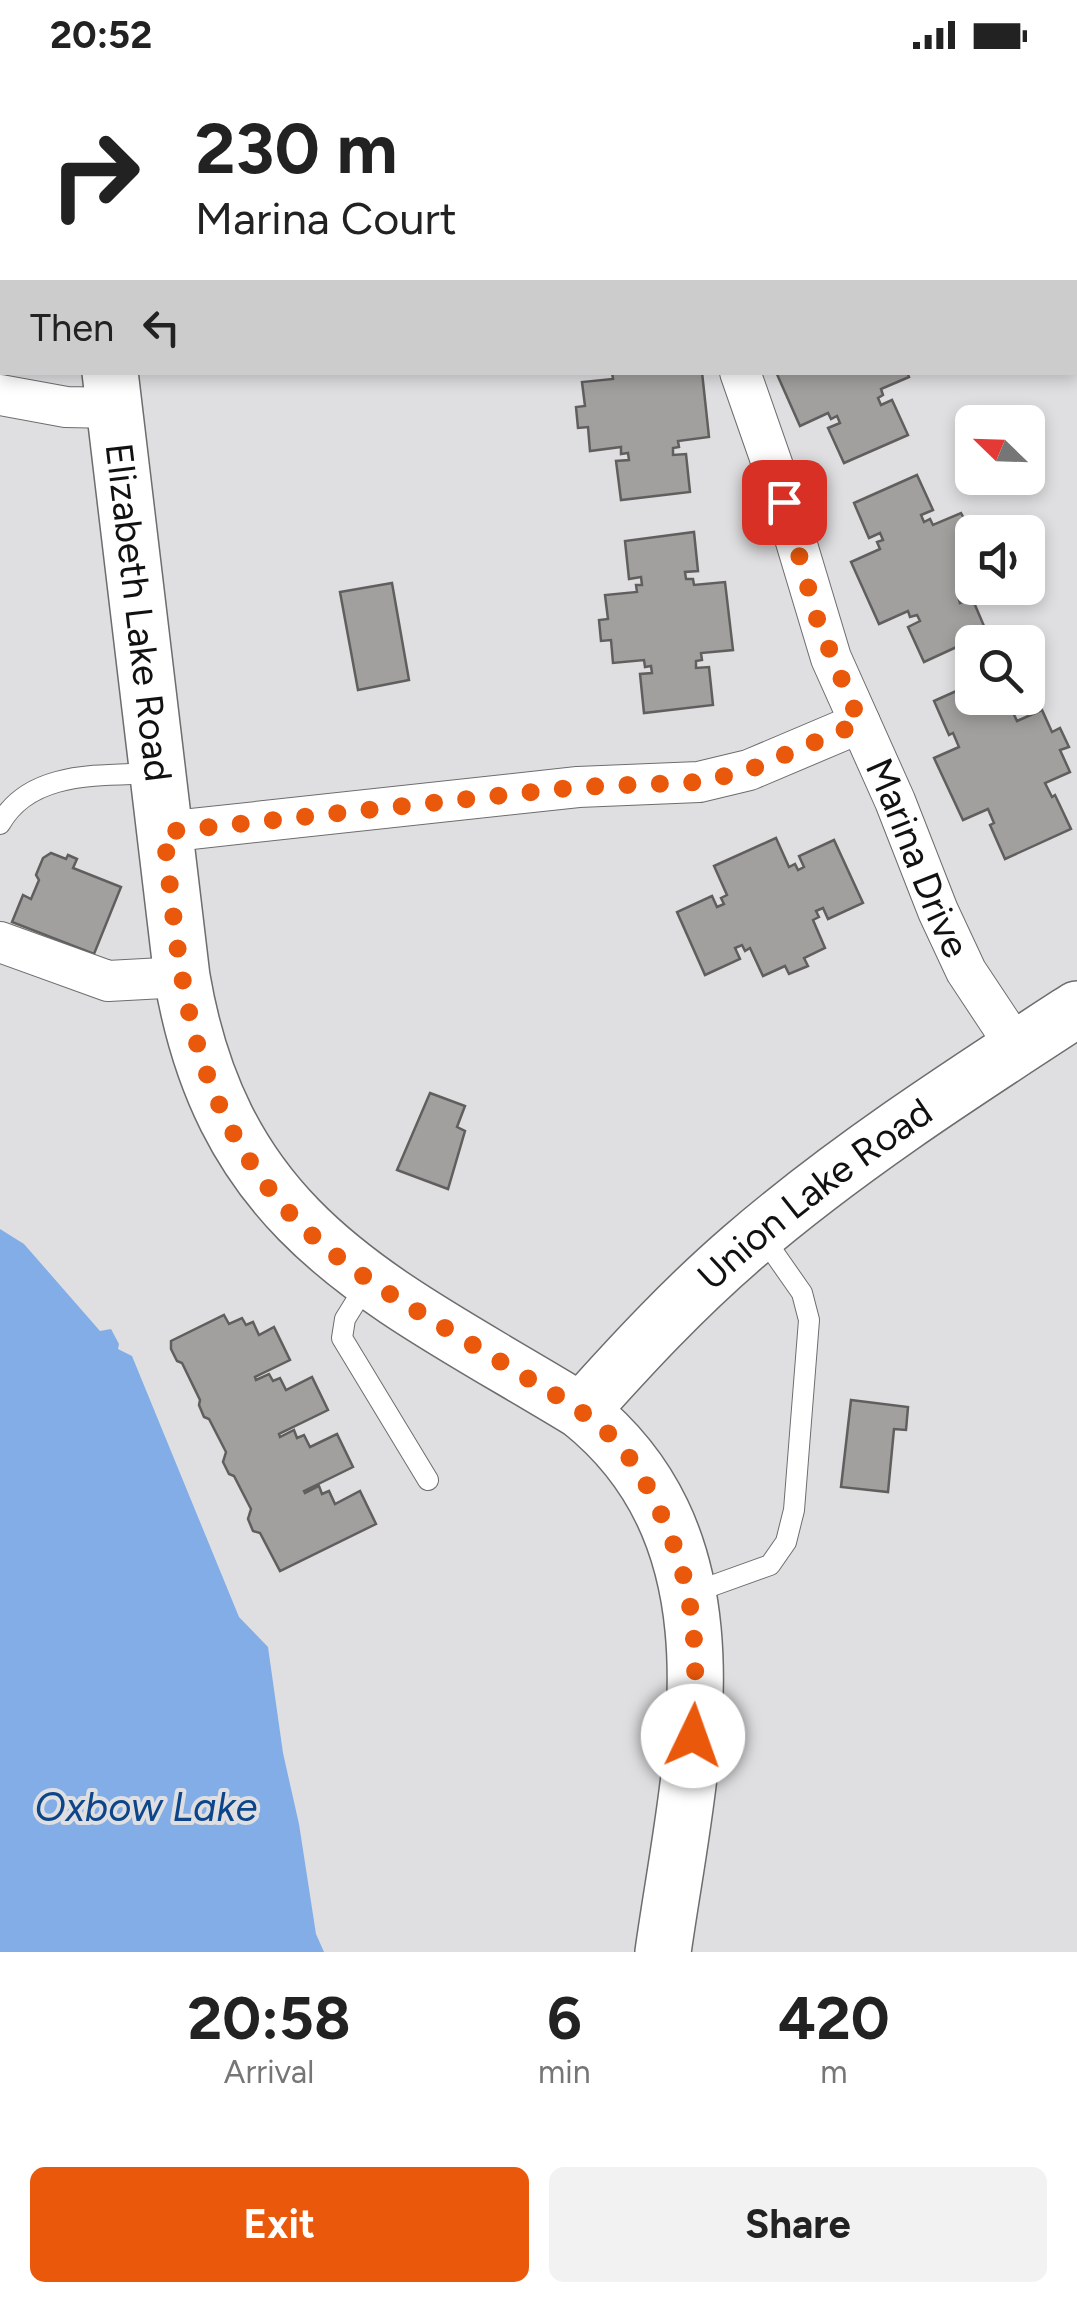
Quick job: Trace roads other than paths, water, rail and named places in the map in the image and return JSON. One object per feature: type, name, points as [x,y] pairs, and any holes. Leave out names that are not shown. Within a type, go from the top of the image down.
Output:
[{"type":"street","name":"Marina Drive","points":[[741,375],[788,513],[818,622],[938,911],[966,970],[1017,1048]]},
{"type":"street","points":[[0,395],[66,407],[112,390]]},
{"type":"street","name":"Elizabeth Lake Road","points":[[112,390],[182,977],[203,1070],[234,1136],[282,1204],[336,1256],[368,1280],[581,1411],[619,1444],[637,1466],[672,1538],[690,1593],[696,1650],[693,1736],[663,1952]]},
{"type":"street","points":[[164,832],[578,787],[700,782],[749,770],[860,723]]},
{"type":"street","points":[[0,942],[108,981],[182,977]]},
{"type":"street","name":"Union Lake Road","points":[[581,1411],[664,1320],[760,1233],[833,1177],[1077,1009]]},
{"type":"lane","points":[[0,824],[24,794],[40,787],[68,779],[156,772]]},
{"type":"lane","points":[[690,1593],[770,1565],[786,1542],[794,1510],[809,1320],[802,1293],[760,1233]]},
{"type":"lane","points":[[368,1280],[344,1319],[342,1338],[428,1480]]},
{"type":"water","name":"Oxbow Lake","points":[[0,1229],[24,1244],[100,1331],[111,1329],[118,1349],[132,1356],[239,1617],[268,1647],[316,1934],[324,1952],[0,1952]]}]
